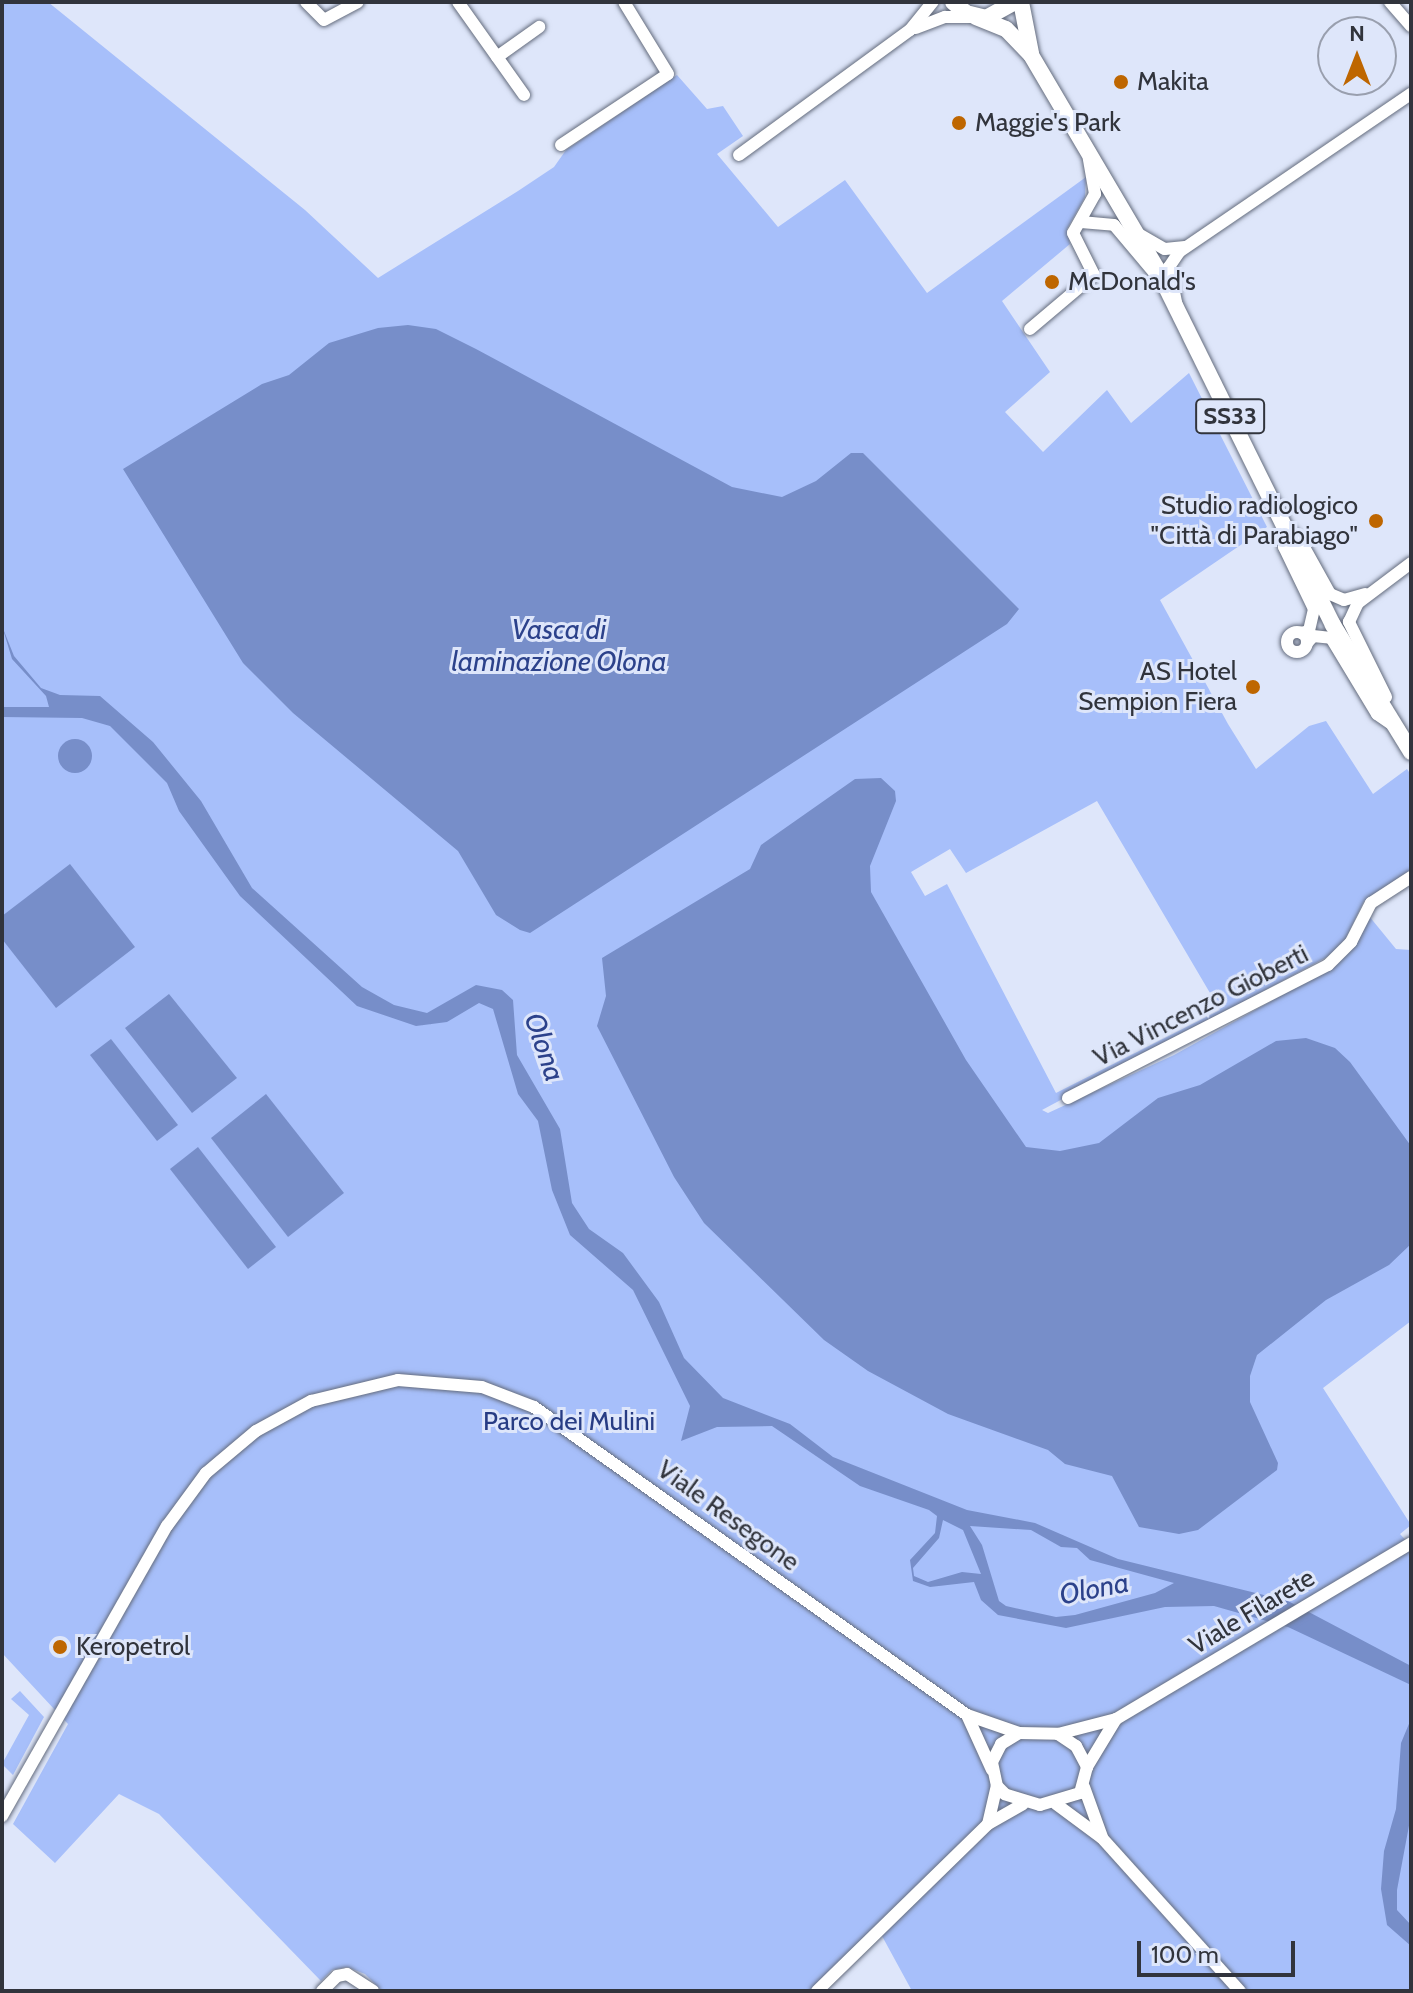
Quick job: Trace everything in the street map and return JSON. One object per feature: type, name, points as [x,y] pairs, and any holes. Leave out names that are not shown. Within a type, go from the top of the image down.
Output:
[{"type":"main road","name":"SS33","points":[[953,2],[976,17],[1006,29],[1031,55],[1162,278],[1284,525]]},
{"type":"main road","points":[[976,17],[996,16],[1015,2]]},
{"type":"main road","name":"SS33","points":[[1021,2],[1031,55]]},
{"type":"main road","points":[[1284,525],[1354,663],[1411,752]]},
{"type":"street","points":[[306,2],[317,18],[330,19],[358,2]]},
{"type":"street","points":[[458,2],[524,95]]},
{"type":"street","points":[[561,145],[668,74],[624,2]]},
{"type":"street","points":[[739,155],[910,30],[933,2]]},
{"type":"street","points":[[1390,2],[1411,26]]},
{"type":"street","points":[[910,30],[945,17],[976,17]]},
{"type":"street","points":[[497,57],[539,27]]},
{"type":"street","points":[[1177,308],[1169,267],[1185,247],[1411,94]]},
{"type":"street","points":[[1030,329],[1092,279],[1092,266],[1074,236],[1095,194],[1090,154]]},
{"type":"street","points":[[1081,222],[1114,225],[1149,271],[1162,278]]},
{"type":"street","points":[[1135,232],[1165,249],[1185,247]]},
{"type":"street","points":[[1284,525],[1300,540],[1336,600],[1372,591]]},
{"type":"street","points":[[1284,525],[1284,547],[1314,609],[1309,631],[1304,638],[1331,638],[1377,714],[1393,725]]},
{"type":"street","points":[[1393,725],[1392,708],[1349,631],[1352,613],[1372,591],[1411,563]]},
{"type":"street","name":"Via Vincenzo Gioberti","points":[[1068,1098],[1328,965],[1351,942],[1371,903],[1411,877]]},
{"type":"street","name":"Viale Resegone","points":[[2,1816],[167,1526],[230,1451],[311,1401],[370,1384],[426,1379],[482,1387],[557,1420],[967,1715],[1019,1733]]},
{"type":"street","name":"Viale Filarete","points":[[1058,1734],[1116,1719],[1411,1543]]},
{"type":"street","points":[[967,1715],[997,1786],[988,1824]]},
{"type":"street","name":"Viale Filarete","points":[[1087,1767],[1116,1719]]},
{"type":"street","points":[[992,1771],[997,1749],[1019,1733],[1058,1734],[1076,1746],[1087,1767],[1084,1787],[1102,1838]]},
{"type":"street","points":[[997,1786],[1023,1804]]},
{"type":"street","points":[[817,1991],[988,1824],[1023,1804],[1056,1804],[1074,1798],[1084,1787]]},
{"type":"street","points":[[1056,1804],[1102,1838],[1240,1991]]},
{"type":"street","points":[[322,1991],[337,1976],[347,1974],[373,1991]]},
{"type":"green space","name":"Parco dei Mulini","points":[[2,2],[48,2],[305,210],[378,278],[554,167],[566,150],[677,75],[707,109],[723,106],[743,136],[717,154],[778,227],[845,180],[927,293],[1086,177],[1085,197],[1067,229],[1070,244],[1002,301],[1050,372],[1005,412],[1043,452],[1107,390],[1131,423],[1189,373],[1267,527],[1160,600],[1228,724],[1256,769],[1309,726],[1326,721],[1373,794],[1407,769],[1411,775],[1411,872],[1364,901],[1340,950],[1042,1110],[1048,1113],[1174,1055],[1333,967],[1351,950],[1369,916],[1396,949],[1411,950],[1411,1321],[1323,1388],[1411,1525],[1400,1534],[1411,1546],[1411,1991],[912,1991],[876,1925],[809,1991],[382,1991],[365,1974],[347,1967],[332,1970],[321,1981],[159,1814],[119,1794],[55,1863],[13,1824],[68,1724],[2,1653]],"holes":[[[1097,801],[1220,1010],[1056,1093],[947,884],[925,896],[911,872],[950,849],[966,873]]]},
{"type":"green space","points":[[20,1691],[44,1717],[13,1775],[2,1764],[29,1715],[11,1699]]},
{"type":"water","name":"Vasca di laminazione Olona","points":[[408,325],[436,329],[476,349],[732,487],[782,497],[816,481],[851,453],[863,453],[1019,609],[1007,624],[530,933],[520,930],[496,915],[458,851],[293,713],[243,663],[123,469],[262,384],[289,375],[329,343],[378,328]]},
{"type":"water","points":[[2,626],[14,656],[41,688],[60,695],[100,696],[153,742],[201,801],[252,888],[362,987],[394,1005],[427,1013],[476,985],[502,990],[513,1000],[517,1055],[560,1129],[572,1203],[589,1229],[623,1253],[659,1302],[684,1358],[723,1398],[790,1424],[833,1457],[967,1510],[1035,1523],[1118,1559],[1288,1601],[1411,1666],[1411,1685],[1288,1627],[1214,1606],[1165,1607],[1066,1628],[998,1615],[981,1600],[974,1582],[930,1587],[913,1581],[910,1560],[935,1533],[937,1516],[929,1510],[860,1486],[772,1426],[717,1427],[681,1441],[690,1406],[633,1290],[570,1235],[552,1190],[538,1121],[518,1094],[493,1009],[479,1003],[447,1022],[416,1026],[357,1006],[240,896],[179,811],[167,783],[110,726],[82,718],[2,717],[2,707],[49,707],[46,696],[12,659]],"holes":[[[943,1520],[963,1530],[981,1574],[962,1572],[928,1582],[914,1576],[913,1568],[939,1538]],[[970,1526],[1031,1530],[1061,1547],[1077,1548],[1090,1560],[1174,1583],[1155,1593],[1075,1615],[1056,1617],[1006,1606],[999,1601],[982,1545]]]},
{"type":"water","points":[[75,739],[87,744],[92,756],[87,768],[75,773],[63,768],[58,756],[63,744]]},
{"type":"water","points":[[881,778],[895,791],[896,801],[870,866],[871,892],[966,1060],[1026,1147],[1060,1151],[1099,1143],[1158,1098],[1200,1085],[1276,1041],[1306,1038],[1335,1048],[1350,1062],[1411,1146],[1411,1244],[1389,1265],[1326,1300],[1257,1355],[1250,1376],[1250,1402],[1278,1463],[1277,1470],[1198,1530],[1179,1534],[1139,1527],[1112,1476],[1065,1464],[1048,1450],[948,1414],[868,1371],[824,1340],[704,1223],[674,1177],[597,1026],[606,996],[602,958],[750,869],[761,845],[855,779]]},
{"type":"water","points":[[70,864],[135,947],[56,1008],[2,939],[2,916]]},
{"type":"water","points":[[169,994],[237,1078],[192,1113],[125,1028]]},
{"type":"water","points":[[111,1039],[178,1125],[157,1141],[90,1055]]},
{"type":"water","points":[[266,1094],[344,1193],[288,1237],[211,1138]]},
{"type":"water","points":[[198,1147],[276,1247],[248,1269],[170,1169]]},
{"type":"water","points":[[1411,1719],[1411,1815],[1397,1890],[1397,1910],[1411,1925],[1411,1946],[1387,1925],[1381,1889],[1384,1851],[1396,1809],[1401,1743]]},
{"type":"place","name":"Makita","points":[[1121,82]]},
{"type":"place","name":"Maggie's Park","points":[[959,123]]},
{"type":"place","name":"McDonald's","points":[[1052,282]]},
{"type":"place","name":"Studio radiologico \"Città di Parabiago\"","points":[[1376,521]]},
{"type":"place","name":"AS Hotel Sempion Fiera","points":[[1253,687]]},
{"type":"place","name":"Keropetrol","points":[[60,1647]]},
{"type":"water label","name":"Olona","points":[[545,1047]]},
{"type":"water label","name":"Olona","points":[[1094,1588]]}]
